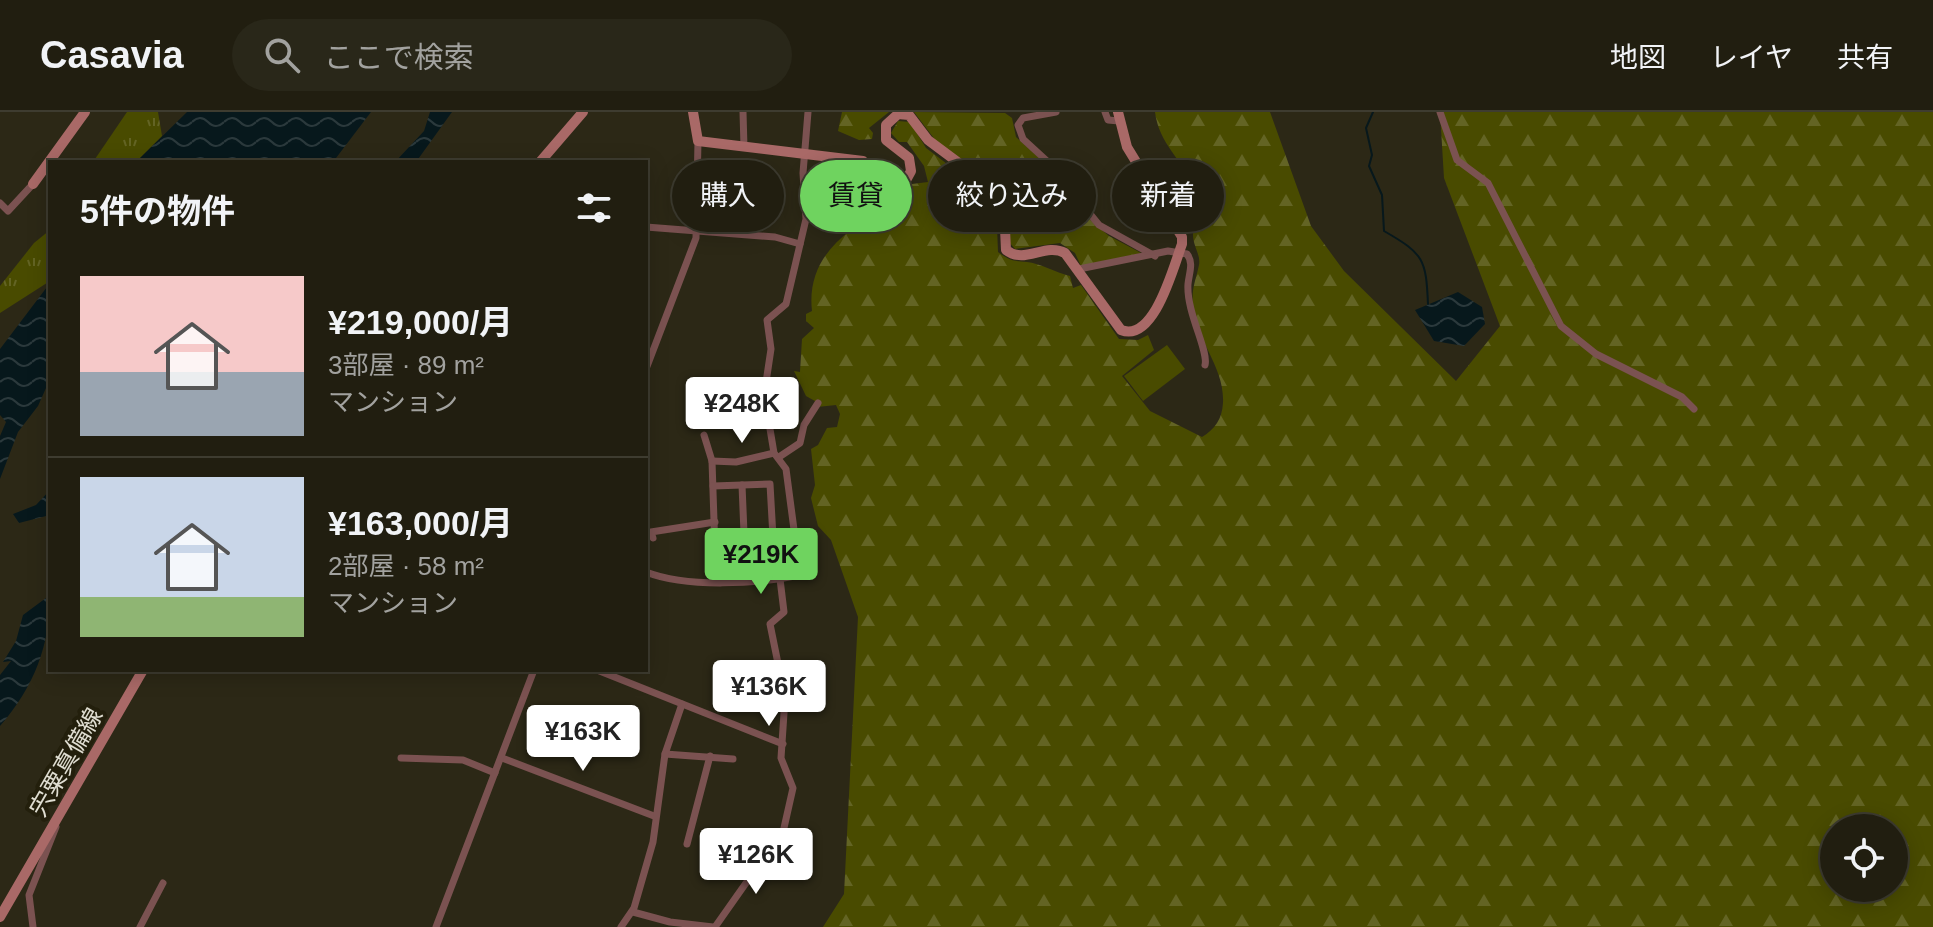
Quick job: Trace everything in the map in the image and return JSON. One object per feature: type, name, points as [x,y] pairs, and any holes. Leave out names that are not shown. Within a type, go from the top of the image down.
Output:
[{"type":"street","points":[[50,160],[85,112]]},
{"type":"street","points":[[542,160],[583,112]]},
{"type":"street","points":[[693,112],[698,141],[695,160]]},
{"type":"street","points":[[743,112],[744,147]]},
{"type":"street","points":[[648,573],[674,581],[780,579],[800,575],[790,494],[777,455],[765,389],[771,349],[767,320],[786,304],[807,209],[803,185],[808,112]]},
{"type":"street","points":[[1056,112],[1019,120],[1019,135],[1047,161],[1099,225],[1155,256]]},
{"type":"street","points":[[698,141],[863,161],[885,185],[899,186],[909,177],[910,163],[886,140],[885,129],[892,117],[909,115],[928,140],[999,193],[1004,207],[1003,241],[1010,253],[1022,257],[1061,250],[1079,269],[1121,330],[1136,333],[1151,318],[1180,251],[1182,237],[1127,147],[1119,117],[1108,120],[1105,112]]},
{"type":"street","points":[[1440,112],[1457,160],[1488,183],[1541,290],[1568,334],[1596,354],[1682,397],[1694,409]]},
{"type":"street","points":[[0,203],[8,211],[48,163]]},
{"type":"street","points":[[648,227],[672,229]]},
{"type":"street","points":[[648,364],[696,232]]},
{"type":"street","points":[[719,232],[775,237],[800,244]]},
{"type":"street","points":[[1079,269],[1180,251],[1191,257],[1189,309],[1205,349],[1205,365]]},
{"type":"street","points":[[712,461],[736,462],[777,455],[800,443],[804,425],[818,403]]},
{"type":"street","points":[[704,435],[712,461],[716,581]]},
{"type":"street","points":[[713,486],[770,484],[778,555],[716,558]]},
{"type":"street","points":[[742,485],[745,557]]},
{"type":"street","points":[[653,538],[651,532],[715,522]]},
{"type":"street","points":[[621,927],[629,911],[670,922],[714,927],[746,883],[779,850],[793,788],[781,758],[785,698],[770,624],[784,612],[780,579]]},
{"type":"street","name":"宍粟真備線","points":[[0,917],[142,672]]},
{"type":"street","points":[[436,927],[533,672]]},
{"type":"street","points":[[602,672],[783,744]]},
{"type":"street","points":[[633,912],[653,842],[654,816],[665,754],[682,704]]},
{"type":"street","points":[[665,754],[733,759]]},
{"type":"street","points":[[687,844],[710,756]]},
{"type":"street","points":[[401,758],[463,760],[495,773]]},
{"type":"street","points":[[502,758],[654,816]]},
{"type":"street","points":[[33,927],[29,895],[59,814]]},
{"type":"street","points":[[779,850],[785,857],[788,872]]},
{"type":"street","points":[[140,927],[163,883]]},
{"type":"green space","points":[[127,112],[158,112],[162,136],[138,160],[94,160]]},
{"type":"green space","points":[[842,112],[889,112],[869,128],[873,133],[872,139],[859,140],[838,131]]},
{"type":"green space","points":[[914,112],[1005,113],[1012,118],[1016,137],[1040,160],[962,160],[936,141]]},
{"type":"green space","points":[[1155,112],[1270,112],[1311,226],[1344,271],[1456,381],[1500,326],[1444,178],[1440,112],[1933,112],[1933,927],[823,927],[844,894],[858,617],[831,540],[818,526],[811,498],[815,485],[811,449],[818,445],[827,428],[837,427],[840,414],[836,405],[817,407],[815,401],[806,396],[794,371],[800,372],[802,339],[814,328],[806,321],[806,314],[812,311],[815,275],[833,246],[848,232],[912,232],[912,184],[928,182],[928,232],[997,232],[998,252],[1012,260],[1037,264],[1070,276],[1073,288],[1081,285],[1119,339],[1138,340],[1148,335],[1154,350],[1122,376],[1150,411],[1202,437],[1217,423],[1223,403],[1220,378],[1195,319],[1193,290],[1199,261],[1193,235],[1193,232],[1224,232],[1224,160],[1178,160],[1161,133]]},
{"type":"green space","points":[[898,121],[910,122],[926,148],[942,160],[928,160],[928,182],[924,166],[907,142],[899,142],[891,133]]},
{"type":"green space","points":[[1096,225],[1109,236],[1143,254],[1081,266],[1075,253],[1060,243],[1015,249],[1009,242],[1009,232],[1096,232]]},
{"type":"green space","points":[[48,232],[48,282],[0,313],[0,286],[34,243]]},
{"type":"green space","points":[[1167,345],[1185,369],[1143,401],[1124,376]]},
{"type":"water","points":[[187,112],[371,112],[335,160],[138,160]]},
{"type":"water","points":[[430,112],[452,112],[417,160],[397,160],[424,131]]},
{"type":"water","points":[[48,286],[48,384],[38,406],[18,432],[0,479],[0,436],[6,422],[0,415],[0,349]]},
{"type":"water","points":[[1458,292],[1482,307],[1485,324],[1464,346],[1434,341],[1415,310]]},
{"type":"water","points":[[48,492],[48,516],[19,523],[13,514],[36,505]]},
{"type":"water","points":[[48,596],[47,632],[38,665],[22,696],[0,726],[0,675],[11,661],[3,662],[16,641],[23,615]]},
{"type":"waterway","points":[[1373,112],[1366,128],[1372,155],[1369,166],[1382,195],[1384,231],[1415,252],[1420,259],[1426,277],[1428,304]]}]
